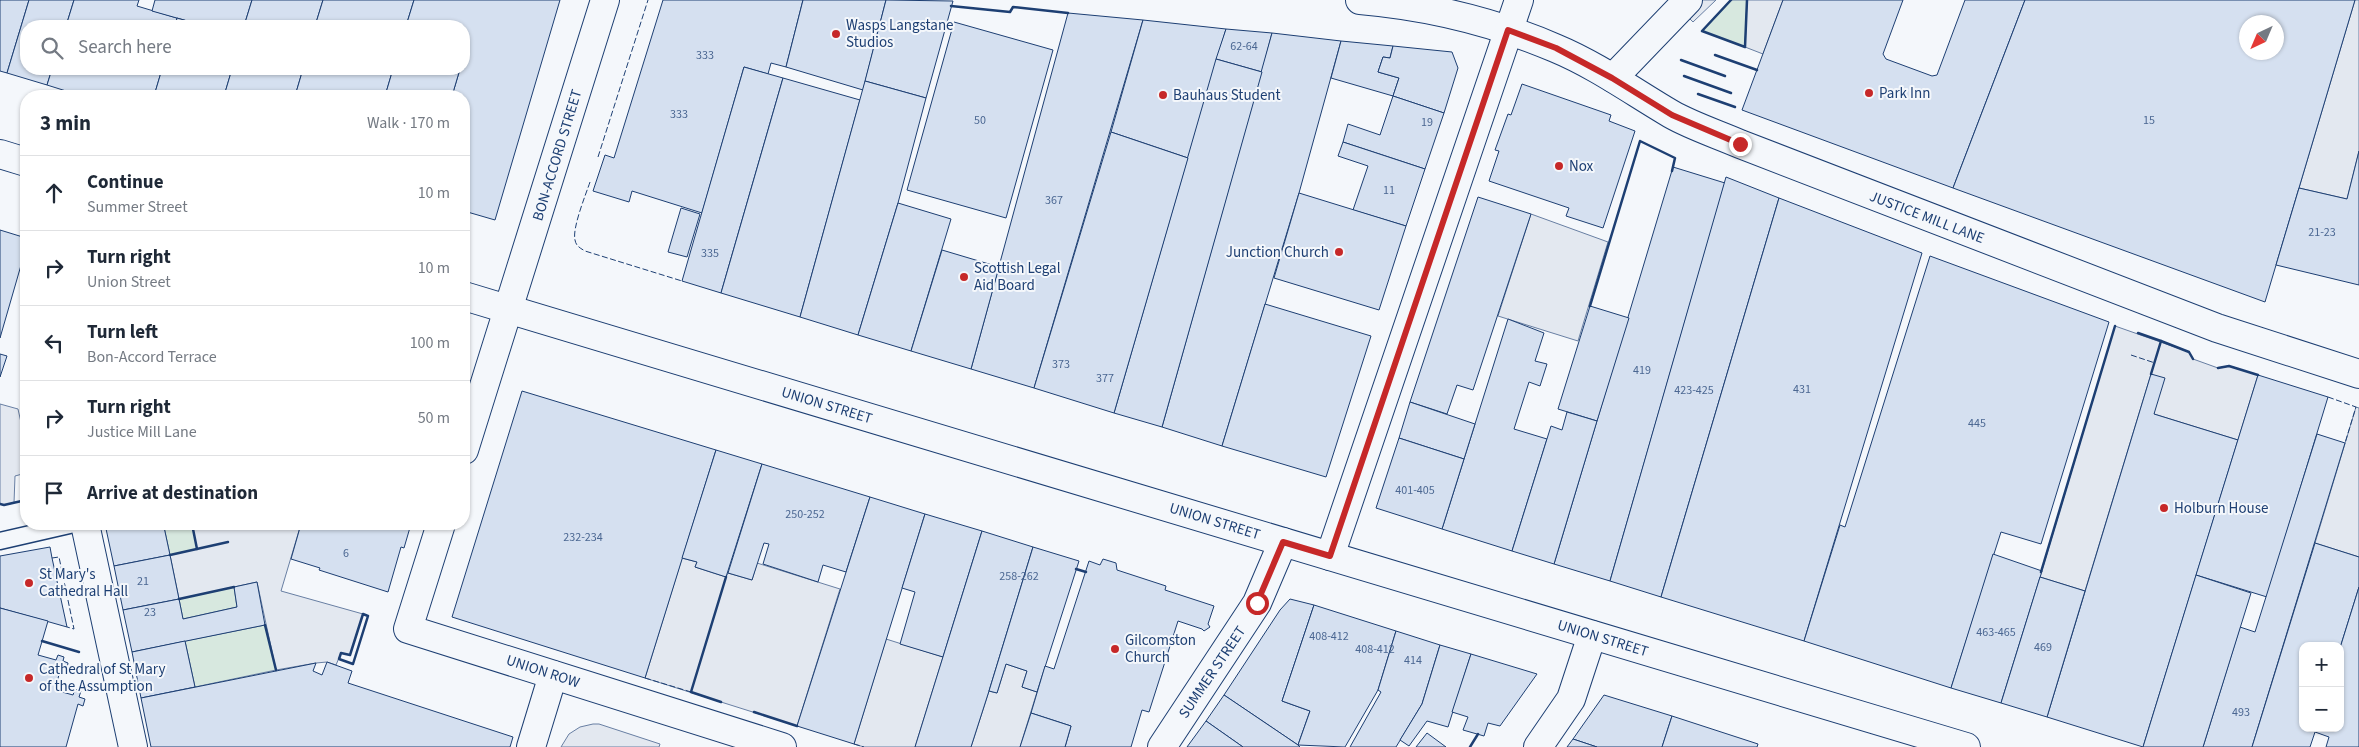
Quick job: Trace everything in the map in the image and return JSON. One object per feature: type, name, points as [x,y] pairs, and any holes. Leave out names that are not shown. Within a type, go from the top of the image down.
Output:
[{"type":"street","name":"BON-ACCORD STREET","points":[[508,309],[605,0]]},
{"type":"street","name":"JUSTICE MILL LANE","points":[[1360,0],[1462,15],[1508,30],[1556,48],[1612,78],[1672,115],[1740,144],[2181,315],[2359,374]]},
{"type":"street","points":[[1330,556],[1519,0]]},
{"type":"street","points":[[1612,78],[1688,0]]},
{"type":"street","points":[[0,154],[20,160]]},
{"type":"street","name":"UNION STREET","points":[[470,298],[1592,635],[1932,742],[1966,747]]},
{"type":"street","points":[[470,431],[508,309]]},
{"type":"street","points":[[86,530],[132,747]]},
{"type":"street","name":"UNION ROW","points":[[439,530],[408,629],[782,747]]},
{"type":"street","name":"SUMMER STREET","points":[[1162,747],[1257,603],[1283,542]]},
{"type":"street","points":[[1538,747],[1571,698],[1592,635]]},
{"type":"street","points":[[531,747],[554,675]]},
{"type":"lane","points":[[0,541],[48,530]]},
{"type":"shaded area","points":[[1700,0],[1716,0],[1693,22],[1685,14]]},
{"type":"shaded area","points":[[1731,0],[1747,0],[1745,47],[1702,31]]},
{"type":"shaded area","points":[[1747,0],[1783,0],[1763,54],[1745,47]]},
{"type":"shaded area","points":[[2355,0],[2359,0],[2359,151],[2347,199],[2299,188]]},
{"type":"shaded area","points":[[1531,214],[1608,242],[1578,341],[1498,316]]},
{"type":"shaded area","points":[[2115,326],[2189,352],[2193,359],[2218,368],[2229,366],[2258,375],[2238,440],[2154,414],[2151,374],[2085,591],[2040,577]]},
{"type":"shaded area","points":[[0,404],[18,409],[20,418],[20,475],[15,476],[14,503],[0,504]]},
{"type":"shaded area","points":[[2356,407],[2359,408],[2359,557],[2315,543]]},
{"type":"shaded area","points":[[165,530],[193,530],[197,549],[170,555]]},
{"type":"shaded area","points":[[193,530],[299,530],[281,591],[363,614],[350,655],[341,653],[336,665],[327,662],[276,670],[257,582],[179,599],[170,555],[197,549]]},
{"type":"shaded area","points":[[682,558],[697,562],[695,567],[726,577],[728,573],[752,580],[757,563],[840,589],[797,726],[645,678]]},
{"type":"shaded area","points":[[234,587],[237,607],[183,619],[179,599]]},
{"type":"shaded area","points":[[265,625],[276,670],[195,687],[185,641]]},
{"type":"shaded area","points":[[886,639],[943,657],[915,747],[864,747],[854,744]]},
{"type":"shaded area","points":[[1006,664],[1027,671],[1022,687],[1037,692],[1020,747],[971,747],[989,691],[997,693]]},
{"type":"shaded area","points":[[599,724],[660,744],[659,747],[561,747],[569,734],[580,727]]},
{"type":"building","points":[[0,0],[29,0],[23,20],[20,20],[20,30],[7,73],[0,71]]},
{"type":"building","points":[[29,0],[74,0],[68,20],[23,20]]},
{"type":"building","points":[[74,0],[139,0],[137,6],[177,18],[176,20],[68,20]]},
{"type":"building","points":[[155,0],[252,0],[246,20],[184,20],[152,11]]},
{"type":"building","points":[[252,0],[323,0],[317,20],[246,20]]},
{"type":"building","points":[[323,0],[414,0],[408,20],[317,20]]},
{"type":"building","points":[[414,0],[560,0],[495,220],[470,213],[470,90],[454,90],[458,75],[470,75],[470,20],[408,20]]},
{"type":"building","points":[[663,0],[803,0],[786,67],[771,63],[768,74],[744,67],[702,213],[632,191],[629,202],[593,191],[605,155],[614,158]]},
{"type":"building","name":"Wasps Langstane Studios","points":[[803,0],[886,0],[863,90],[786,67]]},
{"type":"building","points":[[886,0],[953,1],[926,98],[865,81]]},
{"type":"building","name":"Park Inn","points":[[1783,0],[1903,0],[1883,54],[1886,59],[1932,76],[1937,75],[1965,0],[2025,0],[1953,188],[1742,110]]},
{"type":"building","points":[[2025,0],[2355,0],[2265,302],[1953,188]]},
{"type":"building","points":[[1068,13],[1143,20],[1034,388],[971,369]]},
{"type":"building","name":"Bauhaus Student","points":[[1143,20],[1226,29],[1188,158],[1111,132]]},
{"type":"building","points":[[954,22],[1053,50],[1006,218],[907,190]]},
{"type":"building","points":[[1226,29],[1272,33],[1262,72],[1216,59]]},
{"type":"building","points":[[20,30],[20,75],[50,75],[47,85],[7,73]]},
{"type":"building","points":[[1272,33],[1341,41],[1299,193],[1222,446],[1162,427]]},
{"type":"building","points":[[1341,41],[1393,46],[1390,58],[1383,57],[1378,72],[1399,78],[1393,96],[1331,78]]},
{"type":"building","points":[[1393,46],[1452,52],[1458,68],[1444,113],[1393,96],[1399,78],[1378,72],[1383,57],[1390,58]]},
{"type":"building","points":[[1216,59],[1262,72],[1162,427],[1114,413]]},
{"type":"building","points":[[744,67],[783,78],[721,293],[682,281]]},
{"type":"building","points":[[50,75],[160,75],[156,90],[63,90],[47,85]]},
{"type":"building","points":[[160,75],[230,75],[226,90],[156,90]]},
{"type":"building","points":[[230,75],[301,75],[297,90],[226,90]]},
{"type":"building","points":[[301,75],[391,75],[387,90],[297,90]]},
{"type":"building","points":[[391,75],[458,75],[454,90],[387,90]]},
{"type":"building","points":[[783,78],[860,100],[800,317],[721,293]]},
{"type":"building","points":[[865,81],[926,98],[898,203],[858,335],[800,317]]},
{"type":"building","name":"Nox","points":[[1522,84],[1611,115],[1609,121],[1635,131],[1603,228],[1566,216],[1569,208],[1489,181],[1499,151],[1495,150],[1508,114],[1511,115]]},
{"type":"building","points":[[1393,96],[1444,113],[1425,169],[1343,142],[1348,124],[1380,135]]},
{"type":"building","points":[[1111,132],[1188,158],[1114,413],[1034,388]]},
{"type":"building","points":[[1343,142],[1425,169],[1406,226],[1353,210],[1368,166],[1338,156]]},
{"type":"building","points":[[2359,151],[2359,285],[2276,265],[2299,188],[2347,199]]},
{"type":"building","points":[[1673,167],[1725,183],[1610,581],[1554,564]]},
{"type":"building","points":[[1726,177],[1779,198],[1661,597],[1610,581]]},
{"type":"building","name":"Junction Church","points":[[1299,193],[1406,226],[1379,310],[1274,278]]},
{"type":"building","points":[[1478,197],[1531,214],[1473,390],[1457,385],[1447,414],[1410,402]]},
{"type":"building","points":[[1779,198],[1922,253],[1804,641],[1661,597]]},
{"type":"building","points":[[898,203],[951,219],[911,351],[858,335]]},
{"type":"building","points":[[681,208],[700,214],[687,257],[668,252]]},
{"type":"building","points":[[0,230],[20,236],[20,269],[0,338]]},
{"type":"building","points":[[942,250],[999,267],[971,369],[911,351]]},
{"type":"building","points":[[1930,256],[2109,322],[2041,544],[2001,532],[1951,688],[1804,641],[1840,525],[1845,527]]},
{"type":"building","points":[[1265,304],[1371,336],[1326,477],[1222,446]]},
{"type":"building","points":[[1590,306],[1629,318],[1597,421],[1558,409]]},
{"type":"building","points":[[1508,319],[1544,333],[1535,361],[1547,364],[1540,386],[1529,382],[1514,429],[1547,439],[1512,551],[1442,529]]},
{"type":"building","points":[[0,354],[7,356],[0,377]]},
{"type":"building","name":"Holburn House","points":[[2151,374],[2165,378],[2154,414],[2238,440],[2143,747],[2047,717]]},
{"type":"building","points":[[2258,375],[2328,397],[2267,597],[2196,575]]},
{"type":"building","points":[[522,391],[716,450],[645,678],[452,617]]},
{"type":"building","points":[[1410,402],[1475,424],[1464,459],[1399,438]]},
{"type":"building","points":[[1567,412],[1597,421],[1554,564],[1512,551],[1551,426],[1562,430]]},
{"type":"building","points":[[2317,434],[2345,443],[2252,747],[2203,747],[2240,627],[2255,632]]},
{"type":"building","points":[[1399,438],[1464,459],[1442,529],[1376,508]]},
{"type":"building","points":[[716,450],[762,464],[726,577],[695,567],[697,562],[682,558]]},
{"type":"building","points":[[762,464],[870,497],[846,572],[823,565],[818,582],[763,564],[769,544],[764,543],[752,580],[728,573]]},
{"type":"building","points":[[870,497],[925,514],[854,744],[797,726]]},
{"type":"building","points":[[925,514],[982,531],[943,657],[900,644],[915,592],[902,588]]},
{"type":"building","points":[[106,530],[165,530],[170,555],[114,566]]},
{"type":"building","points":[[299,530],[409,530],[404,548],[401,547],[388,592],[291,559]]},
{"type":"building","points":[[982,531],[1033,547],[989,691],[971,747],[915,747]]},
{"type":"building","points":[[2315,543],[2359,557],[2359,587],[2342,642],[2299,642],[2299,732],[2315,732],[2310,747],[2252,747]]},
{"type":"building","name":"St Mary's Cathedral Hall","points":[[50,547],[67,627],[0,608],[0,556]]},
{"type":"building","points":[[1033,547],[1079,561],[1037,692],[1022,687],[1027,671],[1006,664],[997,693],[989,691]]},
{"type":"building","points":[[1993,554],[2042,571],[2001,703],[1951,688]]},
{"type":"building","points":[[170,555],[179,599],[123,610],[114,566]]},
{"type":"building","name":"Gilcomston Church","points":[[1103,559],[1116,563],[1117,570],[1166,586],[1165,590],[1214,606],[1208,624],[1210,627],[1204,631],[1178,621],[1149,712],[1142,710],[1131,747],[1065,747],[1071,726],[1031,713],[1045,666],[1054,669],[1089,561],[1100,565]]},
{"type":"building","points":[[2196,575],[2251,593],[2203,747],[2143,747]]},
{"type":"building","points":[[2040,577],[2085,591],[2047,717],[2001,703]]},
{"type":"building","points":[[257,582],[265,625],[132,652],[123,610],[179,599],[183,619],[237,607],[234,587]]},
{"type":"building","points":[[2359,587],[2359,747],[2326,747],[2329,737],[2315,732],[2344,732],[2344,642],[2342,642]]},
{"type":"building","points":[[1290,599],[1314,605],[1282,701],[1310,711],[1298,745],[1224,695],[1280,610]]},
{"type":"building","points":[[1314,605],[1396,631],[1378,690],[1345,747],[1298,745],[1310,711],[1282,701]]},
{"type":"building","name":"Cathedral of St Mary of the Assumption","points":[[0,608],[48,621],[38,655],[56,660],[58,655],[64,657],[63,661],[68,663],[67,668],[61,667],[55,690],[73,695],[75,689],[81,691],[79,697],[85,699],[83,706],[78,704],[66,747],[0,747]]},
{"type":"building","points":[[1396,631],[1440,645],[1422,704],[1396,747],[1350,747],[1381,692],[1378,690]]},
{"type":"building","points":[[185,641],[195,687],[141,698],[132,652]]},
{"type":"building","points":[[1440,645],[1471,654],[1448,727],[1427,721],[1409,746],[1400,740],[1422,704]]},
{"type":"building","points":[[1471,654],[1537,674],[1500,726],[1488,723],[1484,736],[1463,730],[1468,717],[1452,712]]},
{"type":"building","points":[[327,662],[352,671],[348,683],[513,737],[510,747],[151,747],[141,698],[316,663],[313,671],[322,675]]},
{"type":"building","points":[[1224,695],[1300,747],[1243,747],[1206,721]]},
{"type":"building","points":[[1604,695],[1672,716],[1662,747],[1597,747],[1573,739]]},
{"type":"building","points":[[1031,713],[1071,726],[1065,747],[1020,747]]},
{"type":"building","points":[[1672,716],[1758,744],[1757,747],[1662,747]]},
{"type":"building","points":[[1206,721],[1243,747],[1187,747]]},
{"type":"building","points":[[1427,733],[1446,747],[1416,747]]},
{"type":"building","points":[[1573,739],[1597,747],[1567,747]]},
{"type":"fence","points":[[598,157],[648,0]]},
{"type":"fence","points":[[590,182],[576,228],[575,240],[577,245],[585,251],[682,281]]},
{"type":"fence","points":[[2131,355],[2155,363]]},
{"type":"fence","points":[[2328,397],[2356,407],[2345,443]]},
{"type":"fence","points":[[52,558],[59,557],[74,629],[67,627]]},
{"type":"fence","points":[[645,678],[691,692]]},
{"type":"fence","points":[[854,744],[864,747]]},
{"type":"wall","points":[[1731,0],[1702,31],[1745,47],[1747,0]]},
{"type":"wall","points":[[951,6],[1010,12],[1013,7],[1068,13]]},
{"type":"wall","points":[[1715,55],[1757,70]]},
{"type":"wall","points":[[1681,60],[1725,76]]},
{"type":"wall","points":[[1684,76],[1731,93]]},
{"type":"wall","points":[[1698,94],[1735,107]]},
{"type":"wall","points":[[1590,306],[1640,141],[1675,158],[1672,171]]},
{"type":"wall","points":[[2041,572],[2115,326]]},
{"type":"wall","points":[[2138,333],[2161,341]]},
{"type":"wall","points":[[2151,374],[2161,341],[2189,352],[2193,359]]},
{"type":"wall","points":[[2218,368],[2229,366],[2258,375]]},
{"type":"wall","points":[[0,504],[4,505],[20,501]]},
{"type":"wall","points":[[193,530],[197,549]]},
{"type":"wall","points":[[170,555],[228,542]]},
{"type":"wall","points":[[1076,569],[1086,572]]},
{"type":"wall","points":[[721,702],[691,692],[726,577]]},
{"type":"wall","points":[[179,599],[234,587]]},
{"type":"wall","points":[[363,614],[368,616],[353,664],[339,659],[341,653],[350,655],[363,614]]},
{"type":"wall","points":[[265,625],[276,670]]},
{"type":"wall","points":[[42,641],[79,652]]},
{"type":"wall","points":[[754,712],[797,726]]},
{"type":"wall","points":[[1470,747],[1478,734]]},
{"type":"place","name":"Wasps Langstane Studios","points":[[836,34]]},
{"type":"place","name":"Park Inn","points":[[1869,93]]},
{"type":"place","name":"Bauhaus Student","points":[[1163,95]]},
{"type":"place","name":"Nox","points":[[1559,166]]},
{"type":"place","name":"Junction Church","points":[[1339,252]]},
{"type":"place","name":"Scottish Legal Aid Board","points":[[964,277]]},
{"type":"place","name":"Holburn House","points":[[2164,508]]},
{"type":"place","name":"St Mary's Cathedral Hall","points":[[29,583]]},
{"type":"place","name":"Gilcomston Church","points":[[1115,649]]},
{"type":"place","name":"Cathedral of St Mary of the Assumption","points":[[29,678]]},
{"type":"route","points":[[1257,603],[1283,542],[1330,556],[1508,30],[1556,48],[1612,78],[1672,115],[1740,144]]}]
